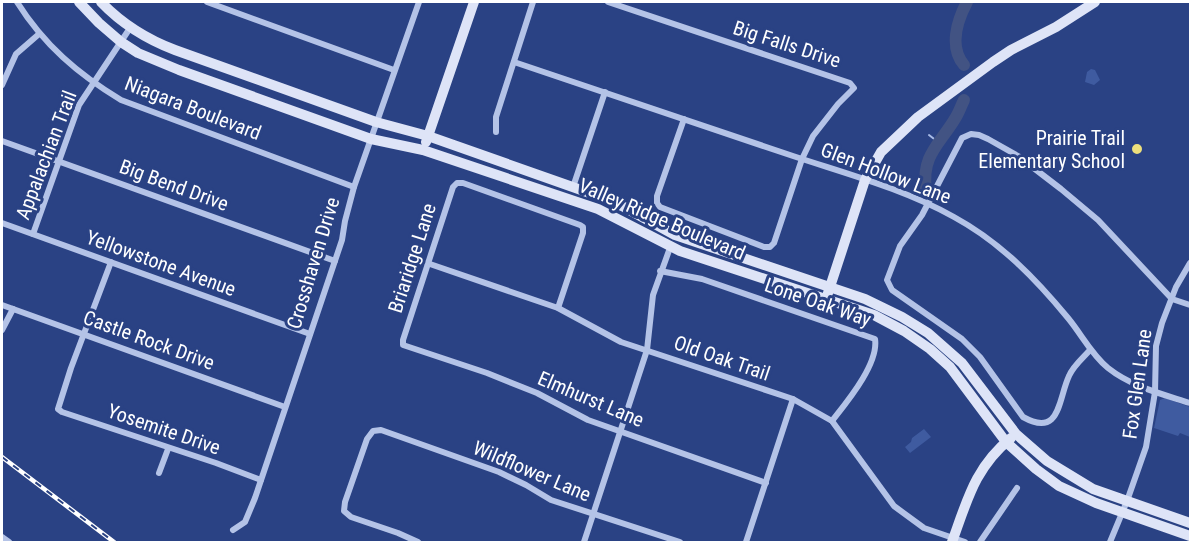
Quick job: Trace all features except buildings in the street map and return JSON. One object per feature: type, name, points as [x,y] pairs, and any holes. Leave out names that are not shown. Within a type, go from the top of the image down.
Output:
[{"type":"main road","name":"Valley Ridge Boulevard","points":[[79,2],[121,42],[138,53],[179,70],[371,139],[423,150],[598,209],[670,246],[874,315],[904,331],[930,349],[950,367],[1006,442],[1059,486],[1122,513],[1191,536]]},
{"type":"main road","name":"Valley Ridge Boulevard","points":[[101,2],[130,28],[175,51],[376,122],[428,136],[573,187],[624,207],[675,235],[865,299],[895,313],[928,333],[962,363],[1016,434],[1038,455],[1094,489],[1191,523]]},
{"type":"main road","points":[[423,150],[474,2]]},
{"type":"main road","points":[[826,299],[865,180],[882,152],[918,117],[1002,56],[1056,27],[1095,2]]},
{"type":"main road","points":[[952,541],[976,477],[986,462],[1016,434]]},
{"type":"street","name":"Niagara Boulevard","points":[[17,2],[39,34],[64,60],[93,83],[134,106],[354,187]]},
{"type":"street","points":[[207,2],[394,70]]},
{"type":"street","name":"Crosshaven Drive","points":[[233,530],[245,522],[261,480],[342,240],[354,187],[419,2]]},
{"type":"street","points":[[496,132],[496,117],[533,2]]},
{"type":"street","name":"Big Falls Drive","points":[[608,2],[853,85],[853,90],[838,104],[813,136],[802,159]]},
{"type":"street","name":"Appalachian Trail","points":[[33,234],[79,105],[130,28]]},
{"type":"street","points":[[2,84],[16,54],[39,34]]},
{"type":"street","name":"Glen Hollow Lane","points":[[514,62],[928,203],[1005,250],[1058,306],[1079,331],[1090,350],[1107,367],[1135,385],[1191,403]]},
{"type":"street","points":[[573,187],[605,92]]},
{"type":"street","points":[[684,119],[657,196],[657,203],[660,207],[764,247],[770,247],[774,243],[802,159]]},
{"type":"street","points":[[1090,350],[1068,376],[1060,407],[1052,420],[1041,424],[1023,417],[980,357],[962,339],[888,285],[888,276],[900,246],[922,215],[962,138],[971,134],[988,139],[1018,156],[1091,214],[1172,299],[1191,305]]},
{"type":"street","name":"Big Bend Drive","points":[[2,141],[335,261]]},
{"type":"street","name":"Briaridge Lane","points":[[403,345],[453,187],[457,183],[506,198],[583,227],[558,308]]},
{"type":"street","name":"Yellowstone Avenue","points":[[2,223],[310,334]]},
{"type":"street","points":[[584,543],[647,350],[651,304],[660,271],[675,235]]},
{"type":"street","points":[[84,335],[111,262]]},
{"type":"street","name":"Old Oak Trail","points":[[428,263],[558,308],[621,342],[793,399],[832,421],[894,506],[924,528],[952,541],[965,543]]},
{"type":"street","name":"Fox Glen Lane","points":[[1110,543],[1146,447],[1155,392],[1156,346],[1176,286],[1191,263]]},
{"type":"street","name":"Lone Oak Way","points":[[660,271],[702,279],[875,339],[875,351],[861,382],[832,421]]},
{"type":"street","name":"Castle Rock Drive","points":[[2,305],[285,407]]},
{"type":"street","points":[[2,330],[13,309]]},
{"type":"street","name":"Yosemite Drive","points":[[84,335],[58,409],[261,480]]},
{"type":"street","name":"Elmhurst Lane","points":[[403,345],[517,385],[588,420],[621,433],[766,483]]},
{"type":"street","points":[[746,543],[793,399]]},
{"type":"street","name":"Wildflower Lane","points":[[417,543],[399,533],[351,518],[344,511],[345,502],[373,431],[381,430],[499,472],[551,500],[680,543]]},
{"type":"street","points":[[159,473],[168,449]]},
{"type":"street","points":[[980,543],[1017,488]]},
{"type":"street","points":[[2,537],[9,543]]},
{"type":"shaded area","points":[[1091,69],[1095,70],[1100,80],[1094,85],[1085,82],[1087,72]]},
{"type":"shaded area","points":[[1165,398],[1190,407],[1190,437],[1180,433],[1178,436],[1154,428],[1160,400]]},
{"type":"shaded area","points":[[924,429],[931,437],[910,453],[905,447]]},
{"type":"waterway","points":[[964,65],[959,58],[956,34],[967,2]]},
{"type":"waterway","points":[[926,189],[925,177],[929,158],[956,117],[964,100]]},
{"type":"waterway","points":[[929,135],[938,142]]},
{"type":"railway","points":[[2,457],[114,542]]},
{"type":"place","name":"Prairie Trail Elementary School","points":[[1137,149]]}]
